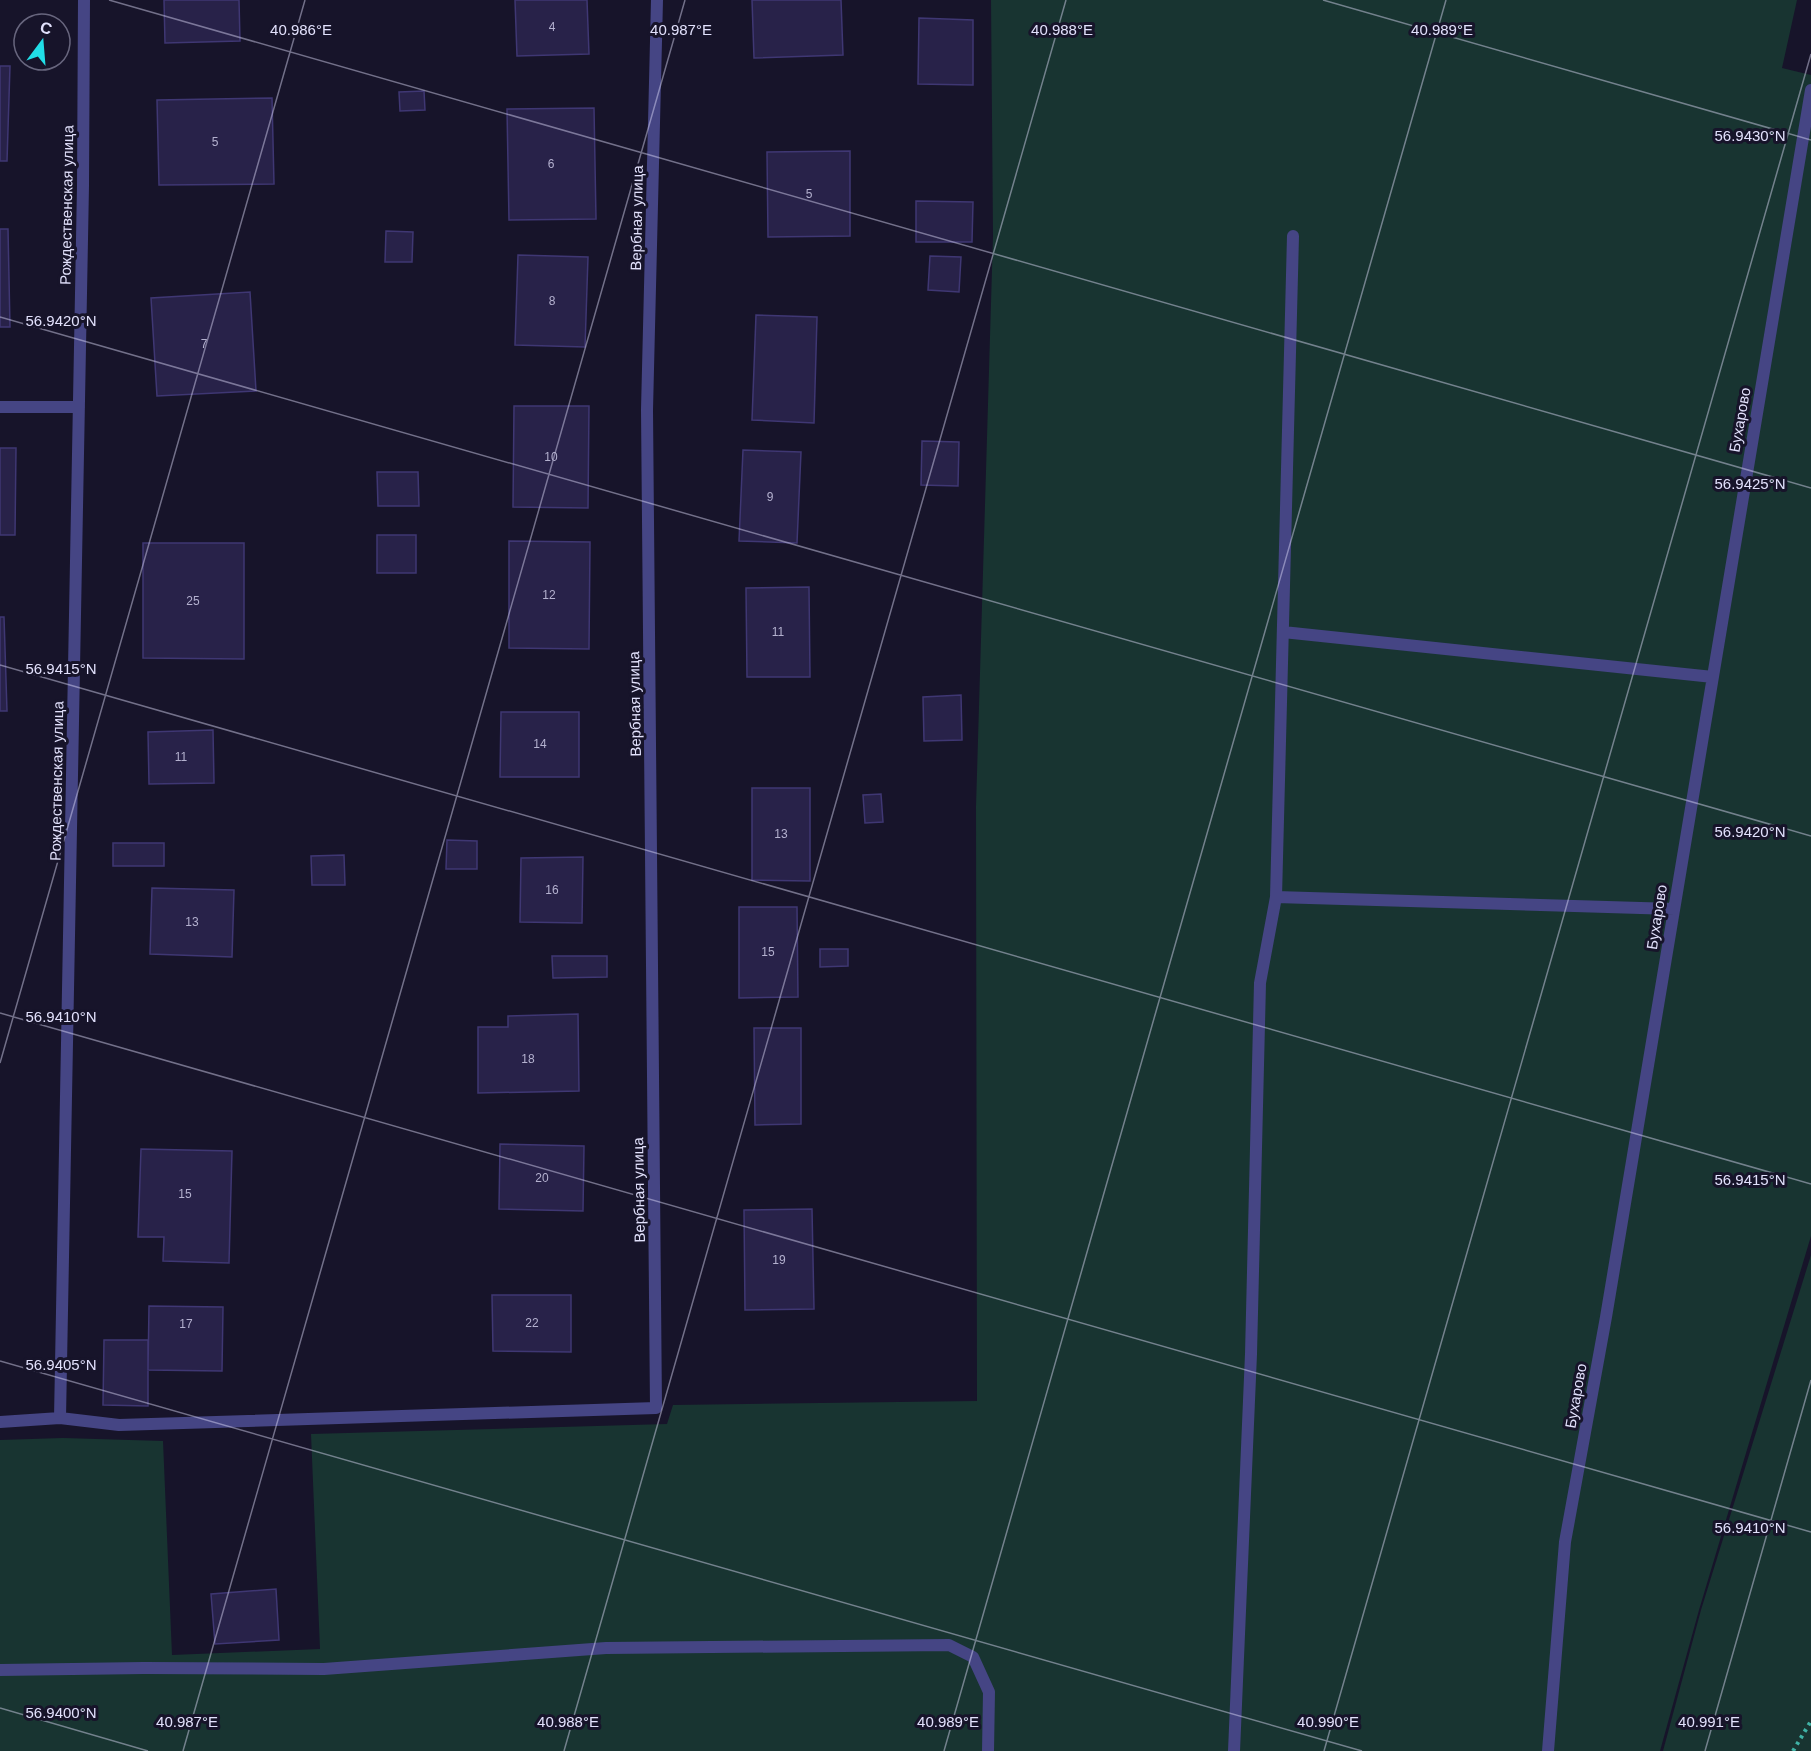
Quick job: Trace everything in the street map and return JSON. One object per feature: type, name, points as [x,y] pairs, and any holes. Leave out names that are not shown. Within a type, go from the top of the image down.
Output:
[{"type":"street","name":"Рождественская улица","points":[[60,1418],[83,186],[84,0]]},
{"type":"street","name":"Вербная улица","points":[[60,1418],[120,1425],[656,1408],[647,410],[657,0]]},
{"type":"street","name":"Бухарово","points":[[1548,1751],[1565,1542],[1605,1317],[1811,90]]},
{"type":"street","points":[[1234,1751],[1251,1354],[1260,983],[1276,897],[1293,236]]},
{"type":"street","points":[[0,407],[79,407]]},
{"type":"street","points":[[1283,632],[1713,677]]},
{"type":"street","points":[[1276,897],[1674,909]]},
{"type":"street","points":[[0,1422],[60,1418]]},
{"type":"street","points":[[0,1670],[324,1669],[606,1648],[949,1645],[972,1657],[989,1692],[988,1751]]},
{"type":"path","points":[[1793,1751],[1811,1721]]},
{"type":"green space","points":[[991,0],[1797,0],[1782,68],[1811,75],[1811,1236],[1699,1610],[1660,1751],[0,1751],[0,1440],[63,1438],[163,1441],[172,1655],[320,1649],[311,1434],[667,1424],[673,1405],[977,1401],[976,807],[993,236]]},
{"type":"green space","points":[[1811,1255],[1811,1751],[1663,1751],[1701,1610]]},
{"type":"building","points":[[164,0],[239,0],[240,41],[165,43]]},
{"type":"building","points":[[515,0],[587,0],[589,54],[517,56]]},
{"type":"building","points":[[752,0],[841,0],[843,55],[754,58]]},
{"type":"building","points":[[919,18],[973,20],[973,85],[918,84]]},
{"type":"building","points":[[0,66],[10,66],[7,161],[0,161]]},
{"type":"building","points":[[424,91],[425,110],[400,111],[399,92]]},
{"type":"building","points":[[272,98],[274,184],[159,185],[157,100]]},
{"type":"building","points":[[594,108],[596,219],[509,220],[507,109]]},
{"type":"building","points":[[850,151],[850,236],[768,237],[767,152]]},
{"type":"building","points":[[916,201],[973,202],[972,242],[916,242]]},
{"type":"building","points":[[0,229],[8,229],[10,327],[0,327]]},
{"type":"building","points":[[386,231],[413,232],[412,262],[385,262]]},
{"type":"building","points":[[518,255],[588,257],[585,347],[515,345]]},
{"type":"building","points":[[930,256],[961,257],[959,292],[928,290]]},
{"type":"building","points":[[250,292],[256,391],[157,396],[151,298]]},
{"type":"building","points":[[756,315],[817,317],[814,423],[752,420]]},
{"type":"building","points":[[514,406],[589,406],[588,508],[513,507]]},
{"type":"building","points":[[922,441],[959,442],[958,486],[921,485]]},
{"type":"building","points":[[0,448],[16,448],[15,535],[0,535]]},
{"type":"building","points":[[743,450],[801,452],[797,543],[739,541]]},
{"type":"building","points":[[377,472],[418,472],[419,506],[378,506]]},
{"type":"building","points":[[377,535],[416,535],[416,573],[377,573]]},
{"type":"building","points":[[509,541],[590,542],[589,649],[509,648]]},
{"type":"building","points":[[143,543],[244,543],[244,659],[143,658]]},
{"type":"building","points":[[809,587],[810,677],[747,677],[746,588]]},
{"type":"building","points":[[0,617],[4,617],[7,711],[0,711]]},
{"type":"building","points":[[961,695],[962,740],[924,741],[923,697]]},
{"type":"building","points":[[501,712],[579,712],[579,777],[500,777]]},
{"type":"building","points":[[213,730],[214,783],[149,784],[148,732]]},
{"type":"building","points":[[752,788],[810,788],[810,881],[752,880]]},
{"type":"building","points":[[881,794],[883,822],[865,823],[863,795]]},
{"type":"building","points":[[447,840],[477,841],[477,869],[446,869]]},
{"type":"building","points":[[113,843],[164,843],[164,866],[113,866]]},
{"type":"building","points":[[344,855],[345,885],[312,885],[311,856]]},
{"type":"building","points":[[583,857],[582,923],[520,922],[521,858]]},
{"type":"building","points":[[152,888],[234,890],[232,957],[150,954]]},
{"type":"building","points":[[739,907],[797,907],[798,997],[739,998]]},
{"type":"building","points":[[820,949],[848,949],[848,966],[820,967]]},
{"type":"building","points":[[552,956],[607,956],[607,977],[553,978]]},
{"type":"building","points":[[578,1014],[579,1091],[478,1093],[478,1027],[508,1027],[508,1016]]},
{"type":"building","points":[[754,1028],[801,1028],[801,1124],[755,1125]]},
{"type":"building","points":[[500,1144],[584,1146],[583,1211],[499,1209]]},
{"type":"building","points":[[141,1149],[232,1151],[229,1263],[163,1261],[164,1237],[138,1237]]},
{"type":"building","points":[[812,1209],[814,1309],[745,1310],[744,1210]]},
{"type":"building","points":[[492,1295],[571,1295],[571,1352],[493,1351]]},
{"type":"building","points":[[149,1306],[223,1307],[222,1371],[148,1370]]},
{"type":"building","points":[[104,1340],[148,1340],[148,1406],[103,1405]]},
{"type":"building","points":[[276,1589],[279,1640],[215,1644],[211,1594]]}]
